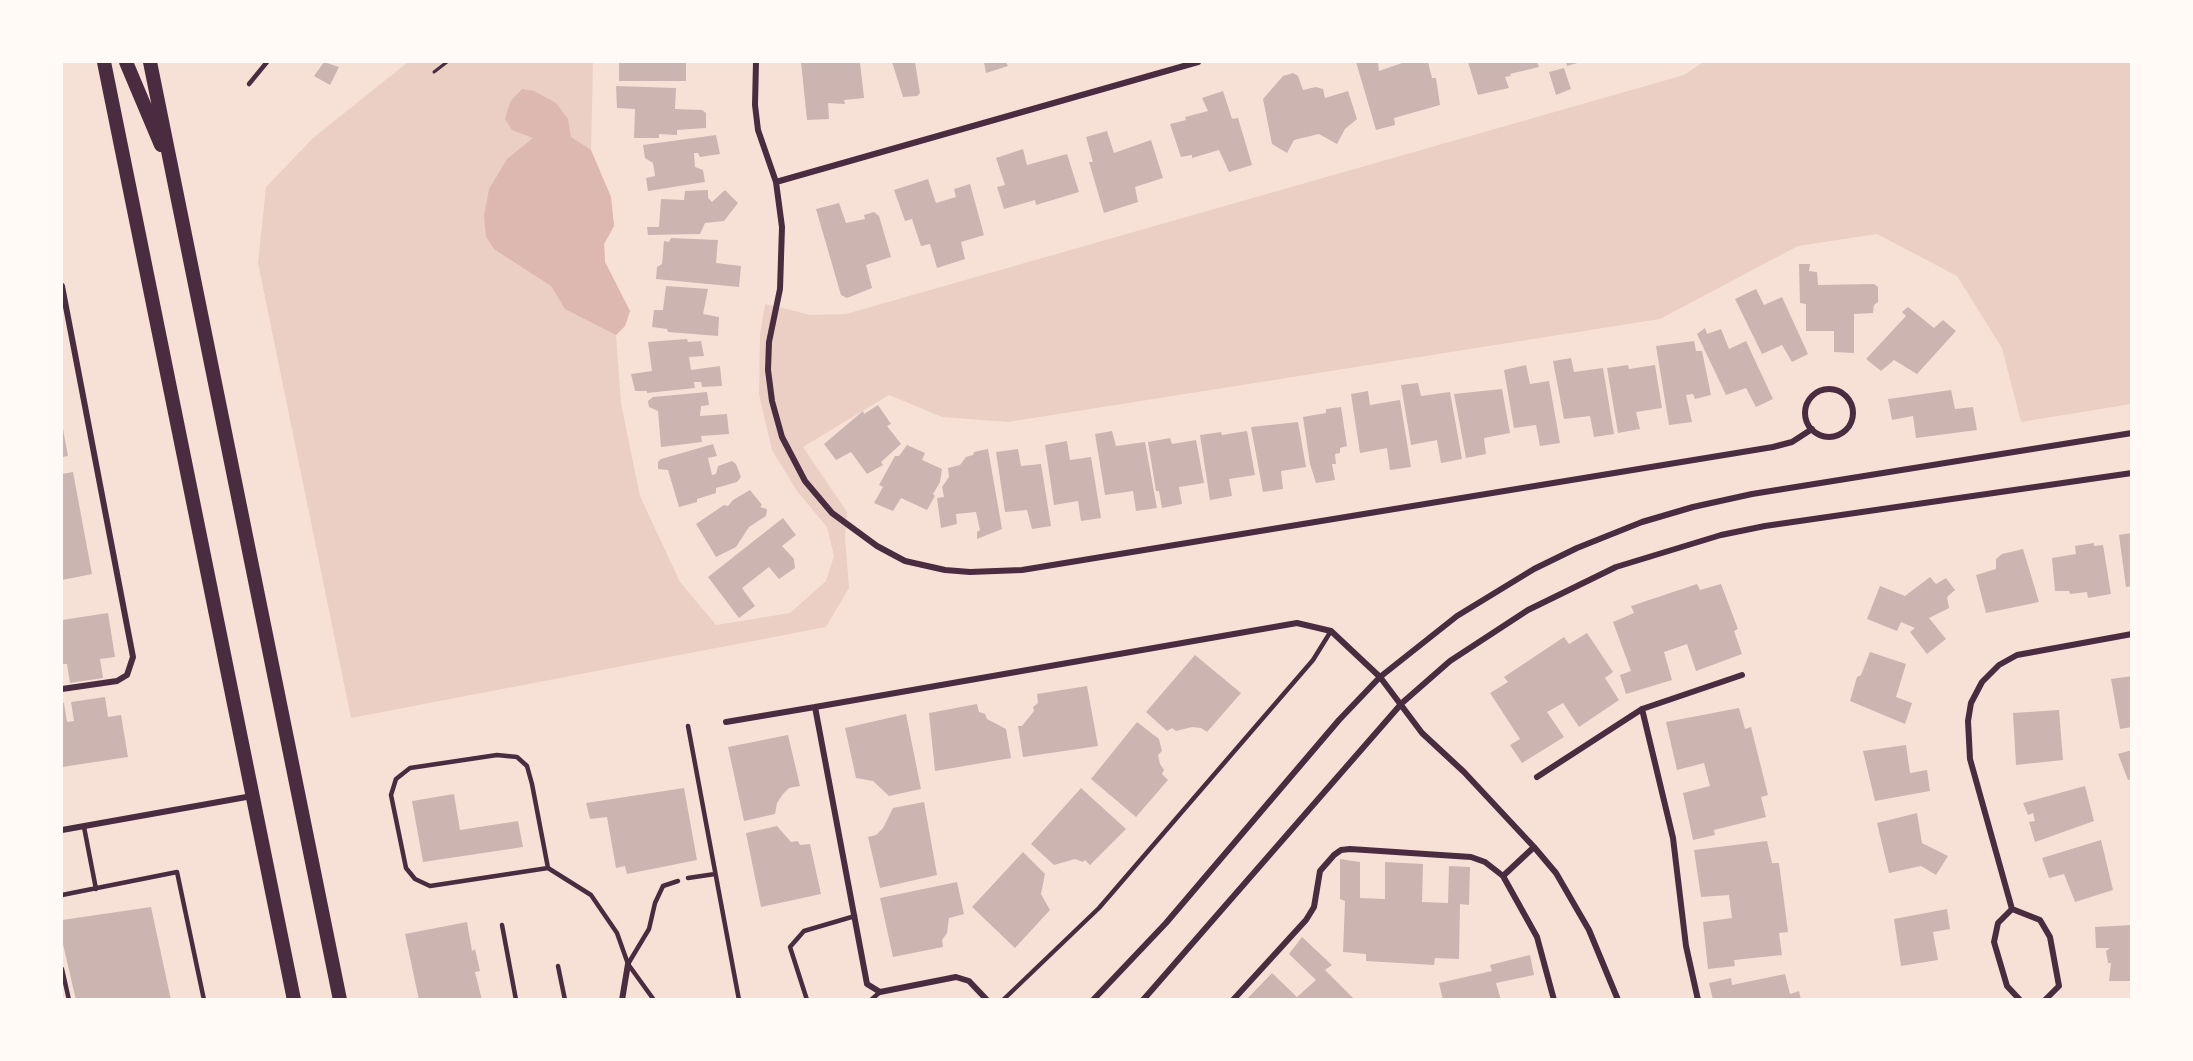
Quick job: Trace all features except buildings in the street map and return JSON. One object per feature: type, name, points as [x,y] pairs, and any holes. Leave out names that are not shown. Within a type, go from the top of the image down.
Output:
[{"type":"main road","points":[[104,62],[294,999]]},
{"type":"main road","points":[[126,62],[173,174]]},
{"type":"main road","points":[[150,62],[340,999]]},
{"type":"street","points":[[756,62],[755,105],[758,130],[776,182],[782,258],[769,342],[768,370],[772,401],[782,437],[805,481],[832,513],[877,546],[922,566],[970,572],[1022,570],[1773,447],[1792,442],[1812,429]]},
{"type":"street","points":[[776,182],[1198,62]]},
{"type":"street","points":[[62,286],[133,657],[127,675],[117,681],[62,689]]},
{"type":"street","points":[[1828,389],[1835,390],[1848,398],[1853,413],[1848,427],[1842,432],[1828,436],[1812,429],[1808,424],[1805,409],[1813,395],[1828,389]]},
{"type":"street","points":[[1093,999],[1166,923],[1339,720],[1380,677],[1457,616],[1495,591],[1577,548],[1642,522],[1693,507],[1752,494],[2132,433]]},
{"type":"street","points":[[1143,999],[1402,703],[1450,662],[1528,610],[1573,586],[1659,552],[1765,526],[2132,474]]},
{"type":"street","points":[[726,722],[1296,623],[1331,631],[1380,677],[1402,703],[1422,733],[1464,772],[1556,873],[1589,930],[1618,999]]},
{"type":"street","points":[[2012,909],[1970,759],[1968,721],[1971,702],[1982,682],[1999,665],[2016,655],[2132,634]]},
{"type":"street","points":[[1538,777],[1642,709],[1742,675]]},
{"type":"street","points":[[815,706],[867,984],[879,992],[956,977],[969,981],[987,999]]},
{"type":"street","points":[[1642,709],[1673,838],[1686,946],[1698,999]]},
{"type":"street","points":[[62,830],[253,796]]},
{"type":"street","points":[[1503,876],[1534,847]]},
{"type":"street","points":[[1233,999],[1306,920],[1314,907],[1320,871],[1341,850],[1375,850],[1470,857],[1485,862],[1503,876],[1537,937],[1554,999]]},
{"type":"street","points":[[2012,909],[1998,923],[1995,942],[2007,986],[2020,999]]},
{"type":"street","points":[[2012,909],[2040,920],[2050,937],[2059,986],[2045,999]]},
{"type":"street","points":[[622,999],[627,964]]},
{"type":"lane","points":[[249,84],[267,62]]},
{"type":"lane","points":[[1003,999],[1099,908],[1313,660],[1331,631]]},
{"type":"lane","points":[[688,726],[739,999]]},
{"type":"lane","points":[[548,868],[527,766],[517,757],[497,755],[410,768],[396,779],[391,795],[406,868],[415,879],[430,886],[548,868],[591,895],[617,933],[627,964],[654,999]]},
{"type":"lane","points":[[84,827],[96,889]]},
{"type":"lane","points":[[62,895],[177,872],[204,999]]},
{"type":"lane","points":[[688,878],[715,874]]},
{"type":"lane","points":[[627,964],[649,929],[655,903],[663,886],[678,880]]},
{"type":"lane","points":[[807,999],[790,947],[804,931],[855,916]]},
{"type":"lane","points":[[502,925],[516,999]]},
{"type":"lane","points":[[558,966],[565,999]]},
{"type":"lane","points":[[62,969],[69,999]]},
{"type":"lane","points":[[871,999],[879,992]]},
{"type":"path","points":[[434,72],[447,62]]},
{"type":"shaded area","points":[[408,62],[593,62],[591,150],[611,197],[614,226],[604,244],[605,262],[630,311],[625,326],[616,335],[621,403],[640,496],[680,582],[716,625],[790,613],[826,581],[834,556],[827,527],[797,491],[772,450],[759,395],[760,335],[765,304],[811,315],[846,314],[1684,75],[1703,62],[2131,62],[2131,404],[2021,422],[2002,348],[1957,276],[1877,234],[1798,246],[1660,319],[1008,422],[942,417],[889,395],[803,447],[847,512],[845,538],[849,588],[826,627],[351,718],[258,263],[266,187],[313,138]]},
{"type":"shaded area","points":[[522,89],[534,91],[556,103],[568,119],[571,137],[591,150],[611,197],[614,226],[604,244],[605,262],[630,311],[625,326],[616,335],[565,309],[551,286],[494,249],[486,237],[484,216],[489,189],[507,159],[533,138],[512,130],[505,119],[510,102]]}]
